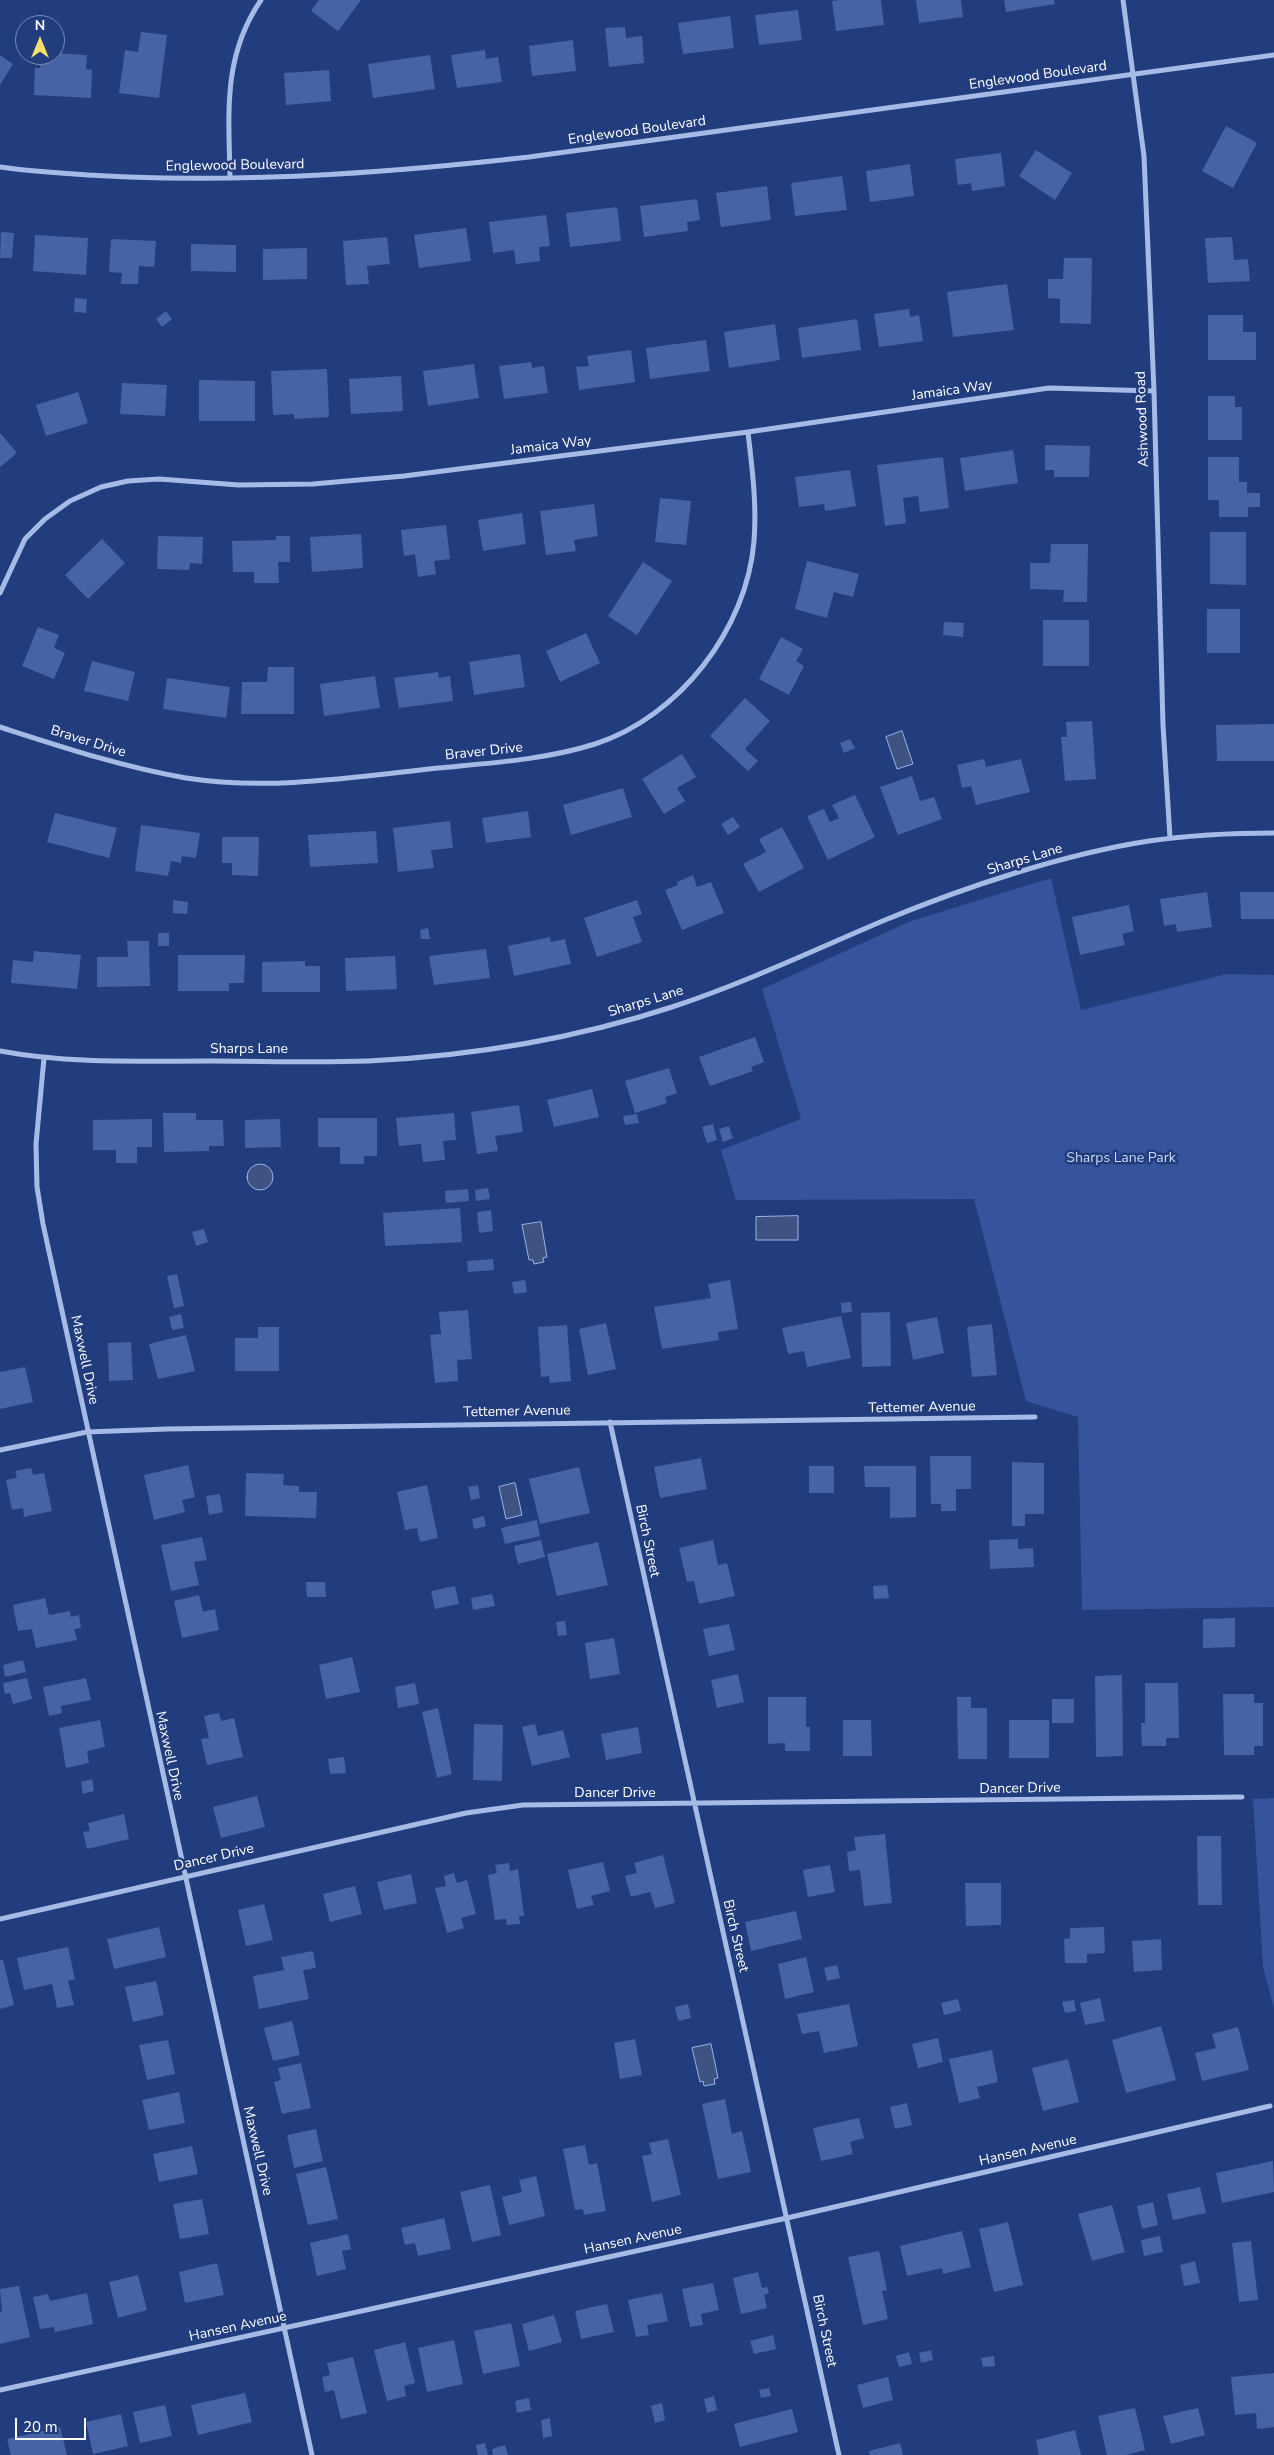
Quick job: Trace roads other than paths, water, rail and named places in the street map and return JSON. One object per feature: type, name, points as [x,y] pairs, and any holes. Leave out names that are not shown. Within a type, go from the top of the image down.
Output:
[{"type":"street","points":[[230,178],[230,77],[237,46],[250,16],[260,0]]},
{"type":"street","name":"Ashwood Road","points":[[1123,0],[1144,156],[1154,391],[1163,725],[1170,838]]},
{"type":"street","name":"Englewood Boulevard","points":[[0,167],[44,173],[230,178],[425,169],[529,157],[1274,55]]},
{"type":"street","name":"Jamaica Way","points":[[0,593],[25,539],[45,519],[70,501],[100,487],[128,481],[159,480],[239,485],[313,484],[404,476],[748,432],[1049,388],[1154,391]]},
{"type":"street","name":"Braver Drive","points":[[0,727],[125,766],[188,778],[241,783],[305,783],[528,759],[560,754],[597,744],[628,730],[664,706],[678,693],[715,650],[734,616],[747,580],[754,543],[755,504],[748,432]]},
{"type":"street","name":"Sharps Lane","points":[[0,1051],[44,1058],[95,1061],[366,1061],[443,1056],[520,1045],[596,1029],[671,1008],[744,981],[888,918],[971,888],[1084,854],[1170,838],[1229,833],[1274,833]]},
{"type":"street","name":"Maxwell Drive","points":[[44,1058],[36,1144],[37,1187],[184,1876],[312,2455]]},
{"type":"street","name":"Tettemer Avenue","points":[[0,1450],[88,1432],[610,1422],[1035,1417]]},
{"type":"street","name":"Birch Street","points":[[610,1422],[839,2455]]},
{"type":"street","name":"Dancer Drive","points":[[0,1919],[466,1813],[523,1805],[694,1805],[1242,1797]]},
{"type":"street","name":"Hansen Avenue","points":[[0,2390],[787,2218],[1270,2106]]},
{"type":"park label","name":"Sharps Lane Park","points":[[1121,1159]]}]
